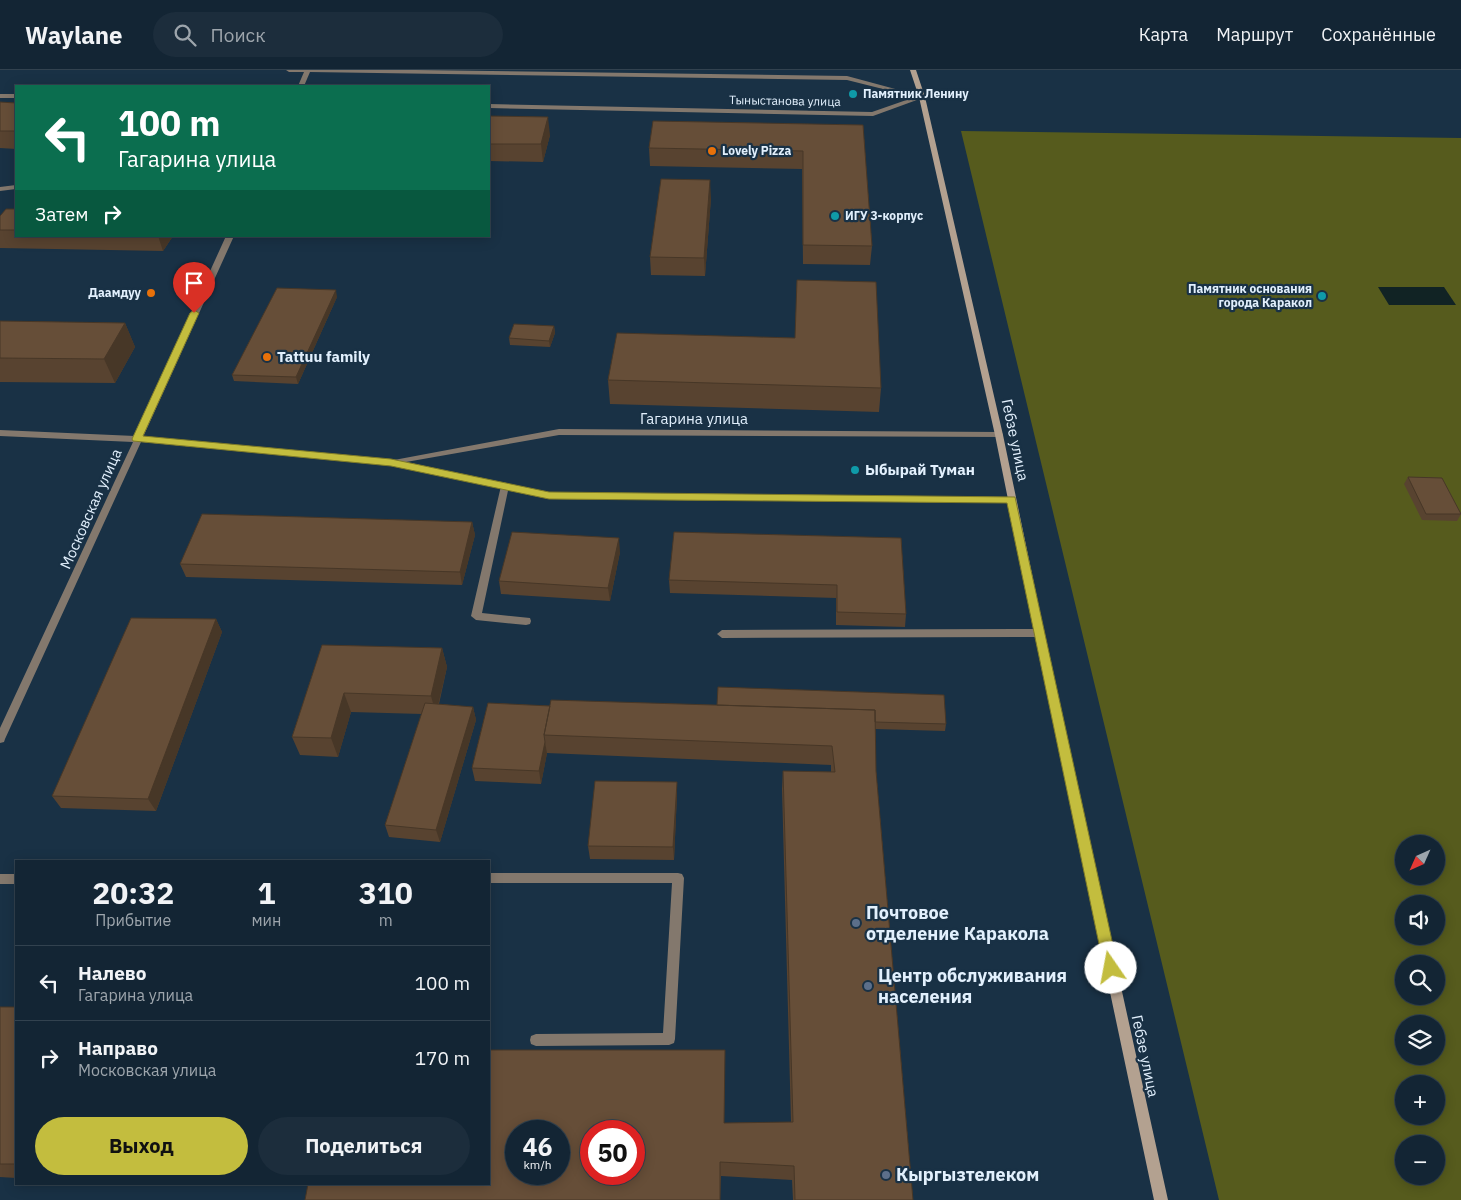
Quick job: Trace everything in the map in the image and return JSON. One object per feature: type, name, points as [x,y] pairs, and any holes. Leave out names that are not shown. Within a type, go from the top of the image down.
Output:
[{"type":"main road","name":"Гебзе улица","points":[[913,70],[922,97],[999,435],[1039,633],[1161,1200]]},
{"type":"street","name":"Тыныстанова улица","points":[[289,70],[847,78],[922,97]]},
{"type":"street","points":[[301,85],[308,70]]},
{"type":"street","points":[[0,96],[15,96]]},
{"type":"street","name":"Тыныстанова улица","points":[[490,106],[874,114],[922,97]]},
{"type":"street","points":[[0,189],[15,187]]},
{"type":"street","name":"Московская улица","points":[[0,738],[58,616],[230,237]]},
{"type":"street","name":"Гагарина улица","points":[[391,462],[559,432],[999,435]]},
{"type":"street","name":"Гагарина улица","points":[[0,433],[137,439],[391,462],[549,496],[1011,500]]},
{"type":"street","points":[[505,486],[476,616],[526,621]]},
{"type":"street","points":[[722,634],[1039,633]]},
{"type":"street","points":[[0,878],[15,878]]},
{"type":"street","points":[[490,878],[678,878],[669,1039],[536,1040]]},
{"type":"green space","points":[[961,131],[1461,138],[1461,1200],[1219,1200]]},
{"type":"shaded area","points":[[1378,287],[1444,287],[1456,305],[1389,305]]},
{"type":"building","points":[[0,102],[15,103],[15,131],[0,131]]},
{"type":"building","points":[[490,116],[548,117],[541,144],[490,144]]},
{"type":"building","name":"ИГУ 3-корпус","points":[[653,121],[863,125],[872,246],[803,245],[803,151],[649,148]]},
{"type":"building","points":[[661,179],[710,180],[704,258],[650,257]]},
{"type":"building","points":[[6,209],[15,209],[15,230],[0,230],[0,216]]},
{"type":"building","points":[[797,280],[876,282],[881,388],[608,380],[617,333],[795,338]]},
{"type":"building","points":[[277,288],[336,290],[296,377],[232,375]]},
{"type":"building","points":[[0,321],[125,323],[104,359],[0,358]]},
{"type":"building","points":[[514,324],[554,326],[549,341],[509,338]]},
{"type":"building","points":[[1408,477],[1442,478],[1461,514],[1426,514]]},
{"type":"building","points":[[202,514],[472,522],[460,572],[180,564]]},
{"type":"building","points":[[512,532],[619,538],[608,588],[499,581]]},
{"type":"building","points":[[674,532],[901,538],[906,614],[837,612],[837,585],[669,580]]},
{"type":"building","points":[[131,618],[216,619],[148,799],[52,796]]},
{"type":"building","points":[[322,645],[442,648],[431,696],[344,693],[331,738],[292,737]]},
{"type":"building","points":[[718,687],[944,695],[946,724],[875,722],[875,710],[717,705]]},
{"type":"building","points":[[551,700],[875,710],[876,771],[913,1200],[795,1200],[794,1166],[720,1162],[720,1200],[305,1200],[308,1185],[490,1185],[490,1050],[725,1050],[724,1123],[793,1122],[783,771],[835,772],[832,746],[544,735]]},
{"type":"building","points":[[425,703],[473,707],[436,830],[385,825]]},
{"type":"building","points":[[488,703],[550,706],[539,771],[472,768]]},
{"type":"building","points":[[595,781],[677,782],[673,847],[588,846]]},
{"type":"building","points":[[0,1007],[15,1007],[15,1164],[0,1164]]},
{"type":"place","name":"Памятник Ленину","points":[[853,94]]},
{"type":"place","name":"Lovely Pizza","points":[[712,151]]},
{"type":"place","name":"ИГУ 3-корпус","points":[[835,216]]},
{"type":"place","name":"Даамдуу","points":[[151,293]]},
{"type":"place","name":"Памятник основания города Каракол","points":[[1322,296]]},
{"type":"place","name":"Tattuu family","points":[[267,357]]},
{"type":"place","name":"Ыбырай Туман","points":[[855,470]]},
{"type":"place","name":"Почтовое отделение Каракола","points":[[856,923]]},
{"type":"place","name":"Центр обслуживания населения","points":[[868,986]]},
{"type":"place","name":"Кыргызтелеком","points":[[886,1175]]},
{"type":"route","points":[[194,313],[137,439],[391,462],[549,496],[1011,500],[1111,968]]}]
